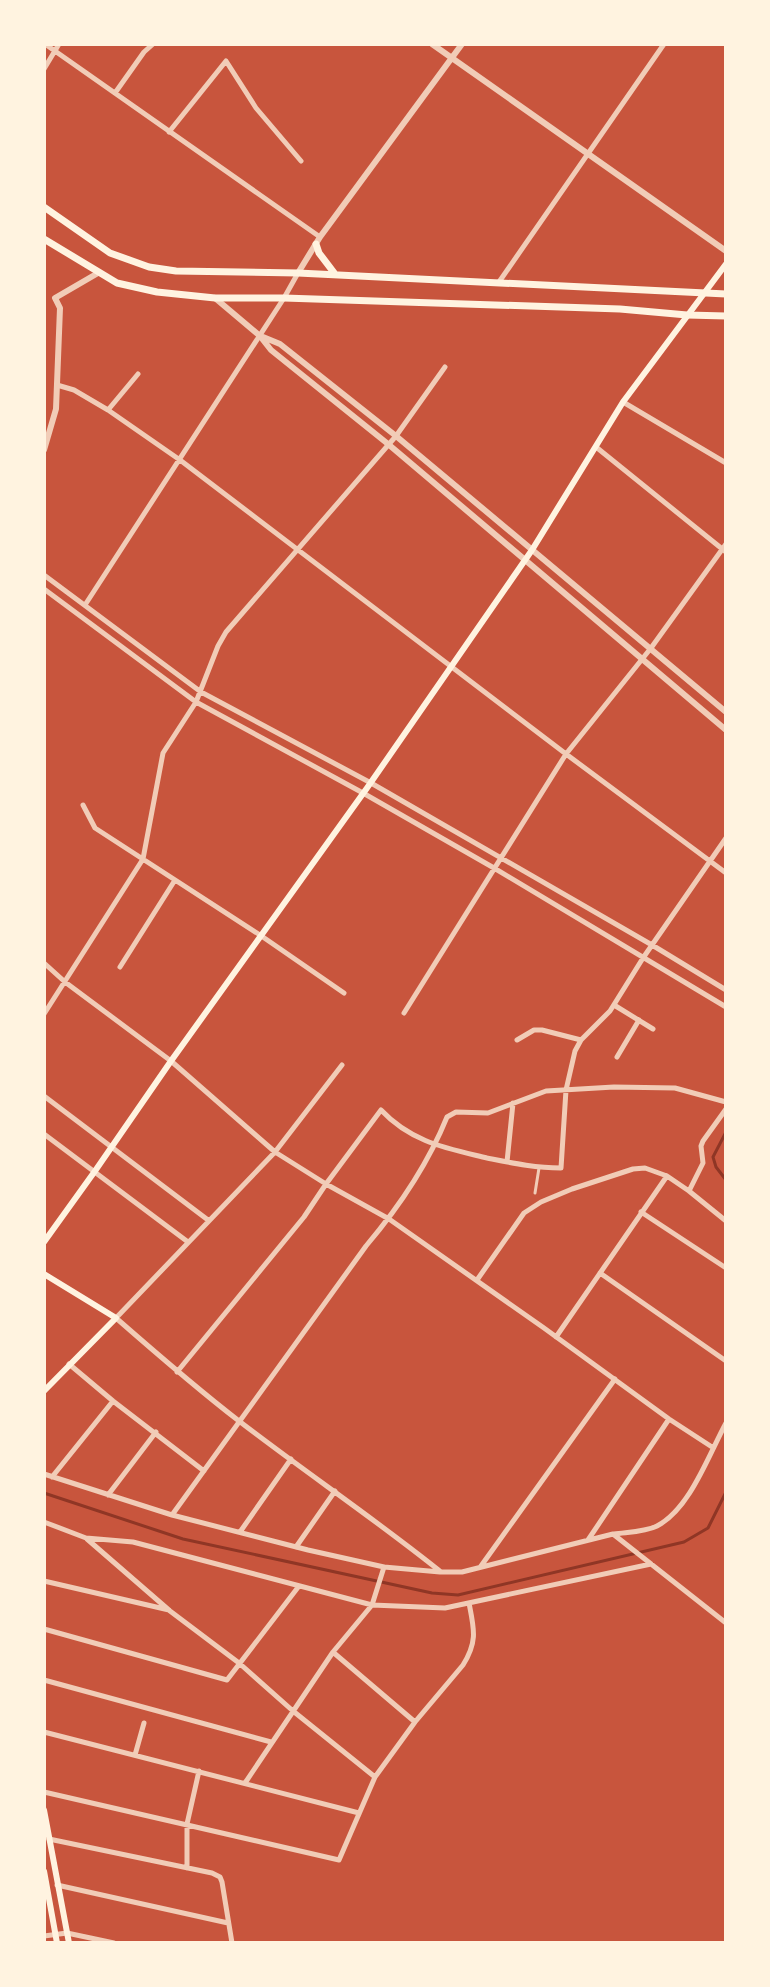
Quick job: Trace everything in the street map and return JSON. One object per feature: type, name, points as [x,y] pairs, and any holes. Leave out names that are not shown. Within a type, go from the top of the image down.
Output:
[{"type":"main road","points":[[44,207],[110,253],[149,267],[176,271],[335,274],[726,294]]},
{"type":"main road","points":[[44,239],[117,283],[157,292],[215,298],[620,309],[726,316]]},
{"type":"main road","points":[[318,240],[319,253],[335,274]]},
{"type":"main road","points":[[44,1242],[371,783],[532,550],[623,402],[726,264]]},
{"type":"main road","points":[[44,1274],[116,1318],[44,1391]]},
{"type":"main road","points":[[44,1810],[69,1943]]},
{"type":"main road","points":[[44,1871],[57,1943]]},
{"type":"street","points":[[45,44],[318,240]]},
{"type":"street","points":[[44,69],[59,44]]},
{"type":"street","points":[[115,93],[153,44]]},
{"type":"street","points":[[432,44],[726,251]]},
{"type":"street","points":[[85,605],[260,336],[318,240],[462,44]]},
{"type":"street","points":[[499,282],[664,44]]},
{"type":"street","points":[[169,132],[226,61],[256,108],[301,161]]},
{"type":"street","points":[[44,450],[56,409],[60,308],[55,298],[98,273]]},
{"type":"street","points":[[215,298],[260,336],[271,350],[388,444],[726,730]]},
{"type":"street","points":[[260,336],[280,344],[396,436],[726,712]]},
{"type":"street","points":[[44,1014],[143,859],[163,753],[196,702],[226,632],[396,436],[445,367]]},
{"type":"street","points":[[108,410],[138,374]]},
{"type":"street","points":[[57,385],[74,390],[108,410],[180,460],[726,873]]},
{"type":"street","points":[[623,402],[726,463]]},
{"type":"street","points":[[404,1013],[566,754],[725,549],[596,447]]},
{"type":"street","points":[[44,575],[201,692],[371,783],[726,990]]},
{"type":"street","points":[[44,589],[196,702],[494,868],[726,1007]]},
{"type":"street","points":[[83,805],[95,828],[344,993]]},
{"type":"street","points":[[177,1372],[304,1217],[381,1110],[398,1127],[435,1146],[539,1168],[561,1168],[566,1090],[575,1051],[581,1040],[614,1005],[726,838]]},
{"type":"street","points":[[120,967],[175,879]]},
{"type":"street","points":[[44,963],[171,1061],[275,1152],[389,1219],[712,1447]]},
{"type":"street","points":[[614,1005],[653,1029]]},
{"type":"street","points":[[617,1057],[639,1020]]},
{"type":"street","points":[[517,1040],[534,1030],[542,1030],[581,1040]]},
{"type":"street","points":[[342,1065],[275,1152],[116,1318],[177,1372],[441,1572]]},
{"type":"street","points":[[172,1515],[366,1246],[389,1219],[435,1146],[447,1117],[456,1112],[488,1113],[538,1092],[566,1090],[644,1086],[675,1088],[726,1102]]},
{"type":"street","points":[[44,1096],[208,1220]]},
{"type":"street","points":[[507,1162],[513,1103]]},
{"type":"street","points":[[689,1191],[703,1163],[703,1141],[726,1109]]},
{"type":"street","points":[[44,1134],[188,1242]]},
{"type":"street","points":[[535,1193],[539,1168]]},
{"type":"street","points":[[477,1280],[524,1213],[572,1189],[633,1169],[645,1168],[667,1176],[726,1221]]},
{"type":"street","points":[[556,1337],[667,1176]]},
{"type":"street","points":[[641,1212],[726,1268]]},
{"type":"street","points":[[600,1273],[726,1361]]},
{"type":"street","points":[[69,1364],[204,1471]]},
{"type":"street","points":[[481,1566],[615,1379]]},
{"type":"street","points":[[52,1477],[113,1401]]},
{"type":"street","points":[[587,1541],[669,1419]]},
{"type":"street","points":[[44,1474],[172,1515],[383,1569],[462,1572],[657,1526],[689,1496],[726,1423]]},
{"type":"street","points":[[108,1495],[156,1432]]},
{"type":"street","points":[[240,1532],[291,1459]]},
{"type":"street","points":[[296,1547],[335,1491]]},
{"type":"street","points":[[44,1522],[86,1538],[133,1542],[372,1603],[445,1608],[651,1564]]},
{"type":"street","points":[[613,1534],[726,1623]]},
{"type":"street","points":[[86,1538],[170,1611],[239,1663],[375,1777]]},
{"type":"street","points":[[244,1784],[333,1652],[372,1603],[383,1569]]},
{"type":"street","points":[[44,1581],[170,1611]]},
{"type":"street","points":[[44,1629],[222,1680],[229,1679],[299,1586]]},
{"type":"street","points":[[44,1792],[339,1860],[375,1777],[469,1655],[474,1634],[469,1603]]},
{"type":"street","points":[[333,1652],[415,1722]]},
{"type":"street","points":[[44,1680],[271,1742]]},
{"type":"street","points":[[135,1755],[144,1723]]},
{"type":"street","points":[[44,1732],[359,1813]]},
{"type":"street","points":[[187,1868],[187,1824],[199,1771]]},
{"type":"street","points":[[49,1839],[220,1877],[232,1943]]},
{"type":"street","points":[[57,1885],[229,1923]]},
{"type":"street","points":[[44,1936],[67,1933],[114,1943]]},
{"type":"waterway","points":[[726,1132],[713,1157],[726,1180]]},
{"type":"waterway","points":[[44,1493],[183,1539],[432,1593],[458,1595],[684,1542],[708,1528],[726,1492]]}]
